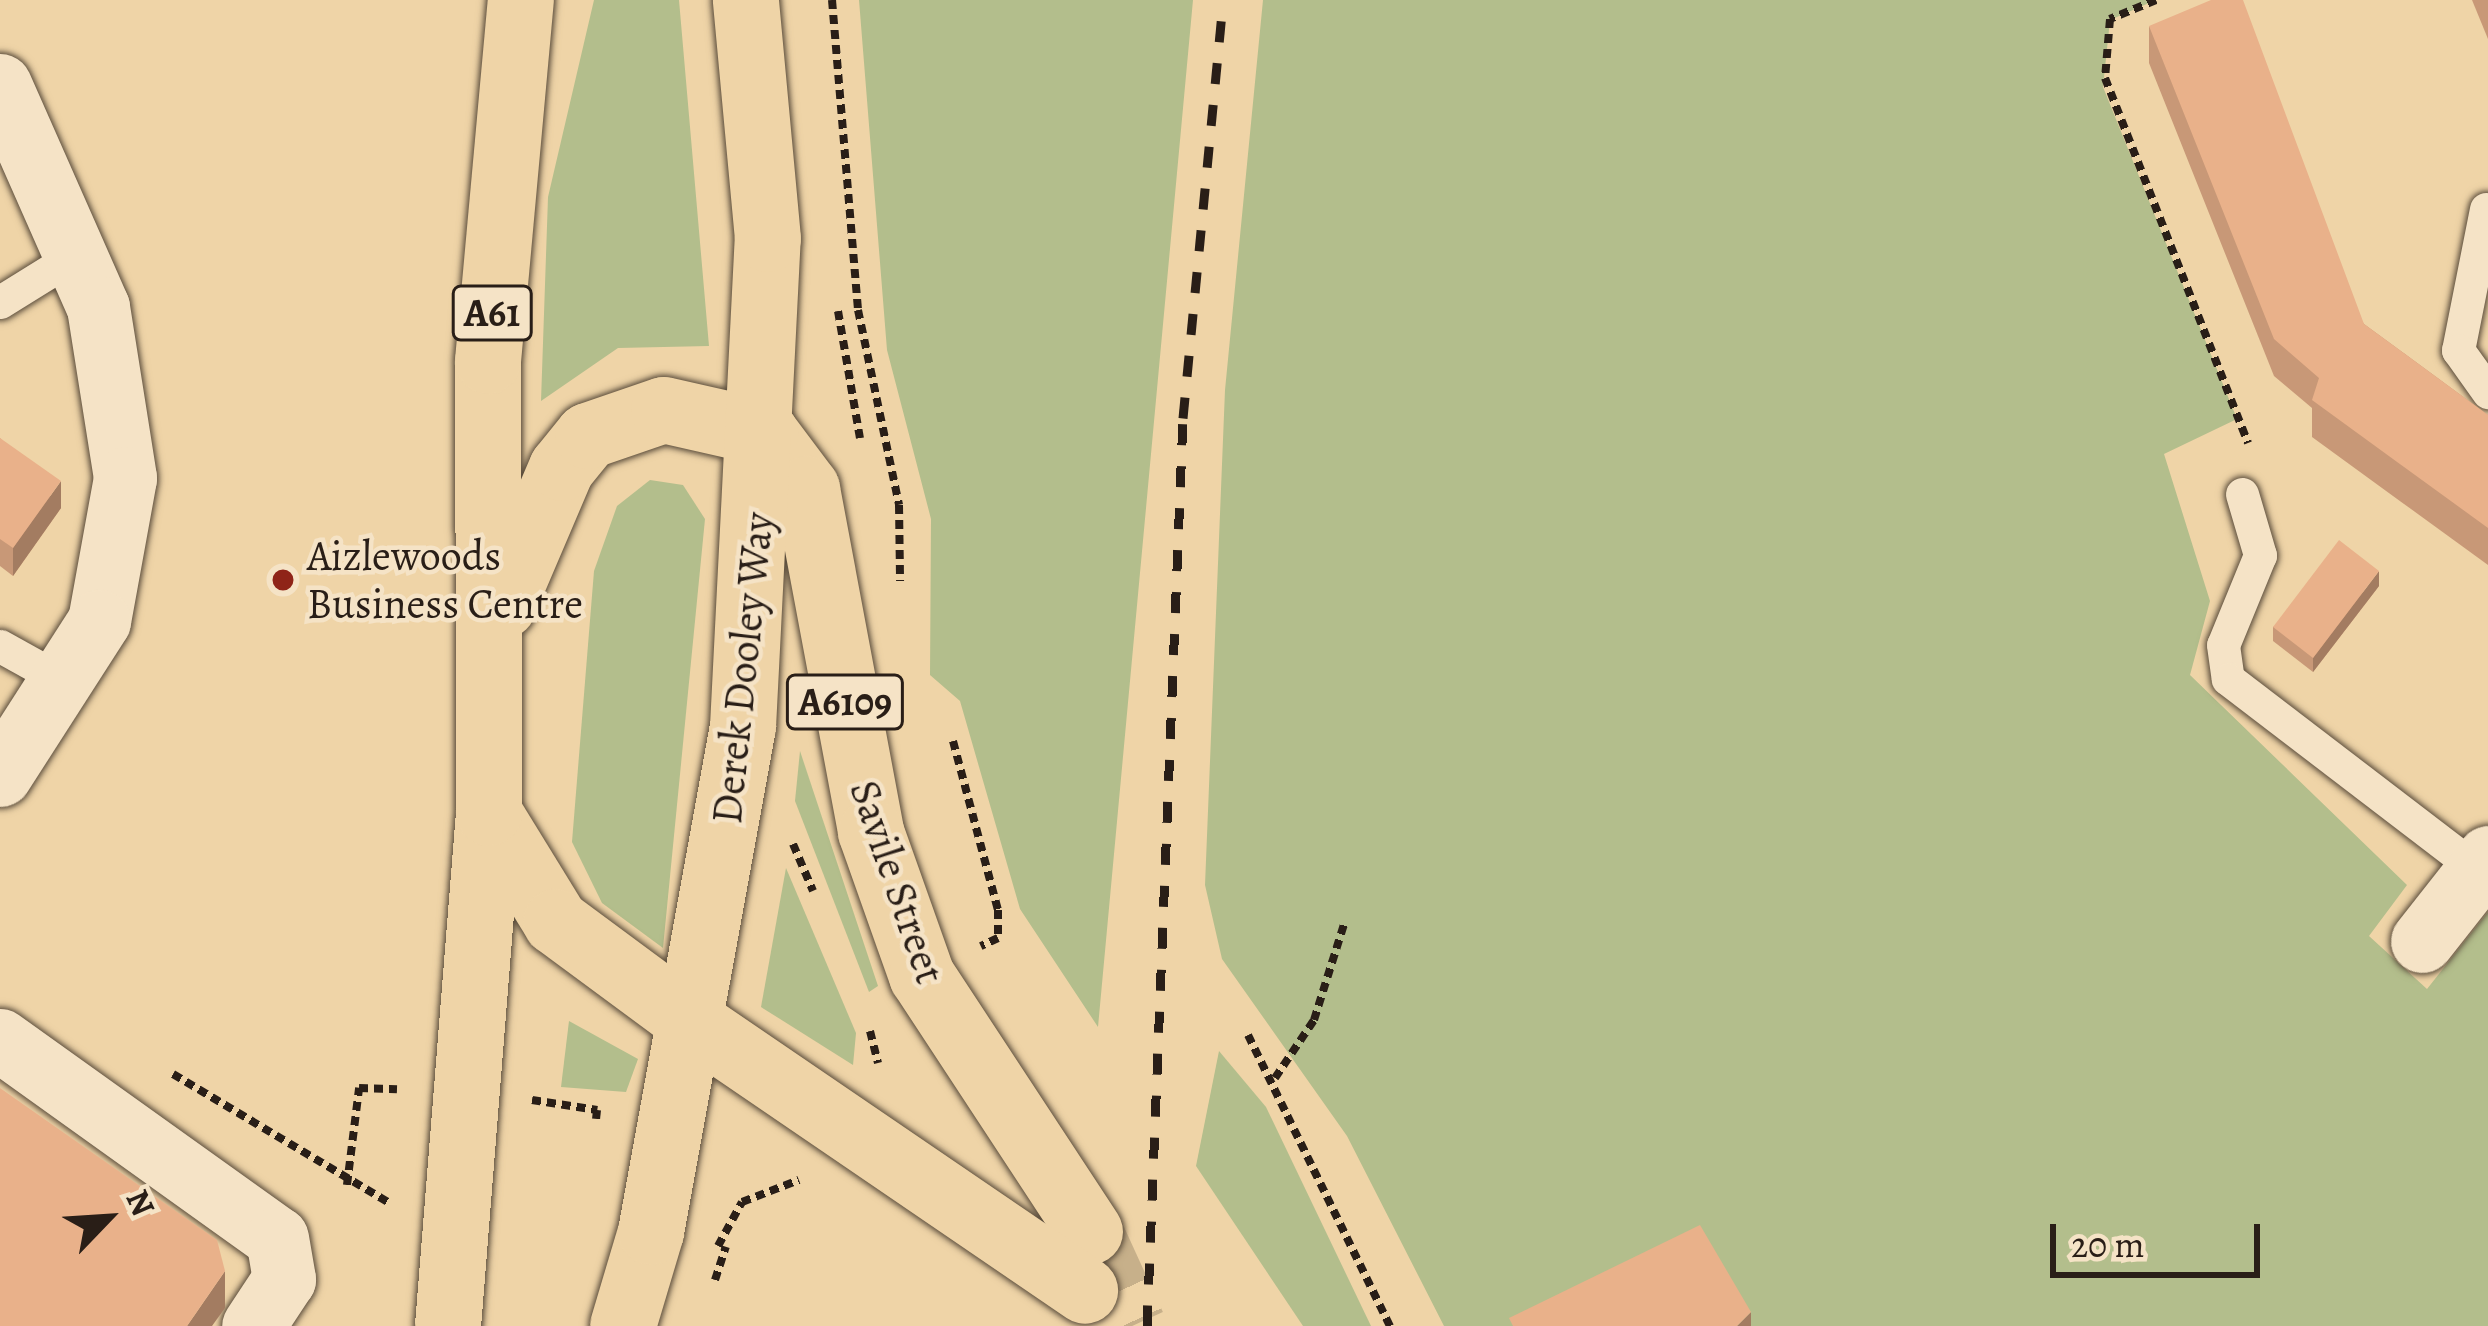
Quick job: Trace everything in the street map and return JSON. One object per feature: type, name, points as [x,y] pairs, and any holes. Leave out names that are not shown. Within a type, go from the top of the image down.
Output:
[{"type":"main road","name":"A61","points":[[448,1326],[489,812],[495,626],[488,361],[521,0]]},
{"type":"main road","name":"Derek Dooley Way","points":[[623,1326],[651,1232],[742,727],[765,433],[768,239],[746,0]]},
{"type":"main road","points":[[495,626],[562,468],[588,436],[664,410],[765,433]]},
{"type":"main road","name":"Savile Street","points":[[489,812],[556,922],[687,1019],[1087,1261],[922,976],[871,832],[807,489],[765,433]]},
{"type":"street","points":[[0,85],[77,254],[119,388],[124,494],[115,573],[65,682],[0,775]]},
{"type":"street","points":[[2422,941],[2483,864]]},
{"type":"street","points":[[0,1040],[238,1229],[284,1280],[253,1326]]},
{"type":"lane","points":[[2486,208],[2458,350],[2488,392]]},
{"type":"lane","points":[[0,302],[77,254]]},
{"type":"lane","points":[[2242,494],[2260,555],[2223,645],[2228,679],[2483,864]]},
{"type":"lane","points":[[0,646],[65,682]]},
{"type":"path","points":[[832,0],[858,310],[898,506],[900,597]]},
{"type":"path","points":[[2156,0],[2110,20],[2105,78],[2249,429],[2242,494]]},
{"type":"path","points":[[922,976],[998,938],[998,910],[953,741]]},
{"type":"path","points":[[787,832],[823,915]]},
{"type":"path","points":[[1275,1078],[1314,1020],[1345,920]]},
{"type":"path","points":[[976,923],[983,945]]},
{"type":"path","points":[[1248,1035],[1275,1078],[1390,1326]]},
{"type":"green space","points":[[594,0],[679,0],[709,346],[618,348],[541,401],[548,197]]},
{"type":"green space","points":[[859,0],[1193,0],[1098,1027],[1020,909],[960,701],[930,675],[931,519],[887,350]]},
{"type":"green space","points":[[1263,0],[2156,0],[2110,20],[2103,87],[2237,419],[2164,454],[2210,601],[2190,675],[2407,885],[2369,936],[2427,989],[2488,912],[2488,1326],[1444,1326],[1347,1136],[1222,959],[1205,885],[1225,390]]},
{"type":"green space","points":[[650,480],[683,485],[705,519],[663,948],[602,903],[572,842],[594,571],[617,506]]},
{"type":"green space","points":[[800,751],[878,986],[869,992],[795,801]]},
{"type":"green space","points":[[786,868],[856,1033],[853,1065],[761,1007]]},
{"type":"green space","points":[[569,1021],[638,1059],[626,1092],[561,1087]]},
{"type":"green space","points":[[1219,1051],[1266,1107],[1371,1326],[1303,1326],[1196,1166]]},
{"type":"building","points":[[2211,0],[2243,0],[2364,324],[2488,415],[2488,528],[2312,400],[2319,378],[2274,339],[2149,26]]},
{"type":"building","points":[[0,438],[61,481],[13,548],[0,539]]},
{"type":"building","points":[[2339,540],[2379,571],[2313,658],[2273,627]]},
{"type":"building","points":[[0,1088],[217,1240],[225,1271],[187,1326],[0,1326]]},
{"type":"building","points":[[1700,1225],[1751,1312],[1737,1326],[1513,1326],[1509,1318]]},
{"type":"tunnel","points":[[1090,1232],[1133,1326]]},
{"type":"railway","points":[[1147,1326],[1183,418],[1223,0]]},
{"type":"place","name":"Aizlewoods Business Centre","points":[[283,580]]}]
